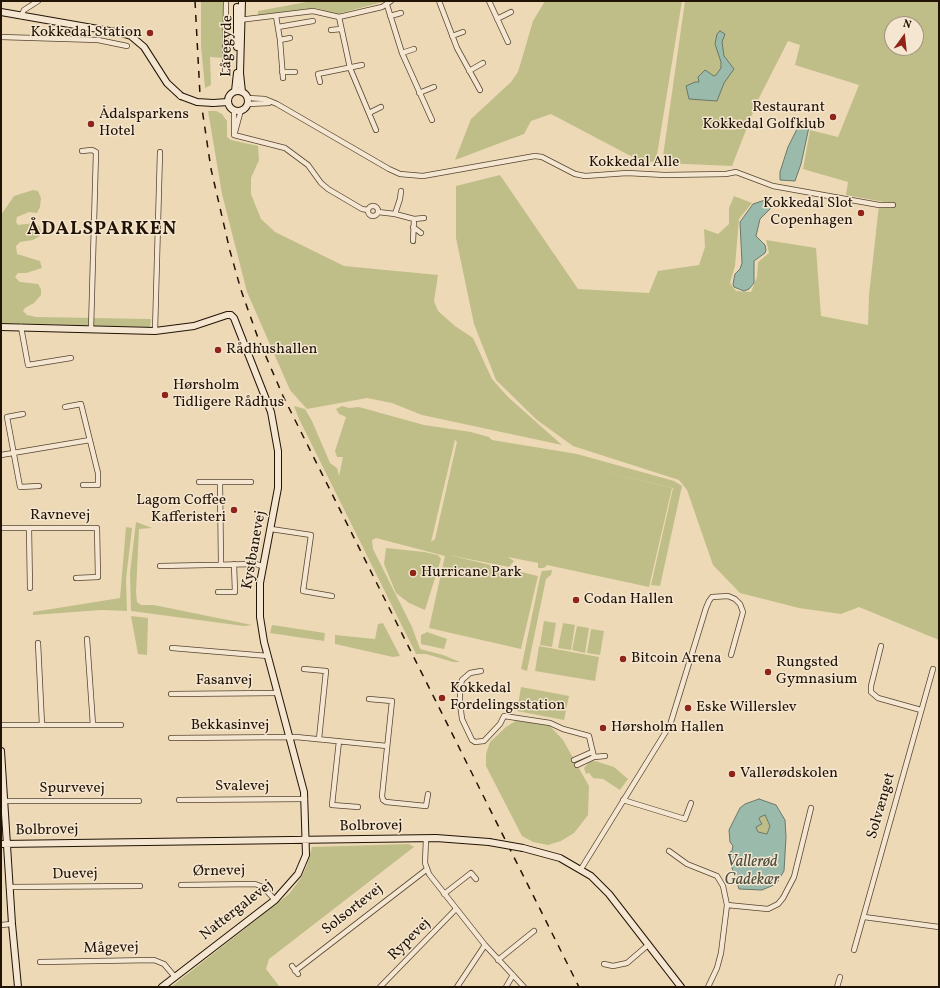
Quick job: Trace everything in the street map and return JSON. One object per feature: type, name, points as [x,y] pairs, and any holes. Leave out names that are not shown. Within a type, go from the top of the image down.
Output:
[{"type":"street","points":[[21,16],[24,10],[38,1]]},
{"type":"street","name":"Lågegyde","points":[[226,1],[226,72]]},
{"type":"street","name":"Lågegyde","points":[[238,1],[239,91]]},
{"type":"street","name":"Lågegyde","points":[[239,20],[242,1]]},
{"type":"street","points":[[439,1],[452,36],[480,90]]},
{"type":"street","points":[[489,1],[508,42]]},
{"type":"street","points":[[239,20],[313,11],[339,17],[389,3],[390,16],[402,53],[432,120]]},
{"type":"street","points":[[1,12],[121,33],[137,40],[167,83],[181,96],[196,102],[228,102]]},
{"type":"street","points":[[497,19],[511,12]]},
{"type":"street","points":[[390,16],[401,13]]},
{"type":"street","points":[[276,16],[280,40],[283,78]]},
{"type":"street","points":[[339,17],[350,68],[376,130]]},
{"type":"street","points":[[278,27],[313,21]]},
{"type":"street","points":[[331,30],[341,28]]},
{"type":"street","points":[[452,36],[463,32]]},
{"type":"street","points":[[1,37],[98,40],[127,46]]},
{"type":"street","points":[[280,40],[290,38]]},
{"type":"street","points":[[402,53],[414,49]]},
{"type":"street","points":[[469,71],[483,63]]},
{"type":"street","points":[[320,82],[318,74],[362,65]]},
{"type":"street","points":[[282,72],[295,72]]},
{"type":"street","points":[[419,93],[434,87]]},
{"type":"street","points":[[235,133],[241,110],[248,101],[239,91],[230,95],[228,102],[230,107],[234,110],[241,110]]},
{"type":"street","name":"Kokkedal Alle","points":[[248,101],[275,103],[400,174],[423,176],[535,156],[542,157],[570,172],[585,176],[627,173],[665,175],[718,174],[736,172],[773,186],[879,205],[893,205]]},
{"type":"street","points":[[369,114],[382,107]]},
{"type":"street","points":[[234,110],[234,135],[285,148],[308,165],[321,183],[328,189],[362,209],[368,210],[370,206],[374,206],[378,209],[378,212],[395,214],[414,219],[424,218]]},
{"type":"street","points":[[82,151],[92,150],[96,152],[91,329]]},
{"type":"street","points":[[1,327],[155,331],[160,152]]},
{"type":"street","points":[[395,214],[401,191]]},
{"type":"street","points":[[413,241],[414,219]]},
{"type":"street","points":[[414,227],[421,233]]},
{"type":"street","name":"Kystbanevej","points":[[155,331],[194,326],[231,315],[234,318],[266,397],[275,430],[279,470],[278,488],[262,566],[260,583],[260,617],[262,636],[305,799],[306,841]]},
{"type":"street","points":[[22,327],[28,365],[71,358]]},
{"type":"street","points":[[65,407],[81,404],[98,473],[98,485],[83,486]]},
{"type":"street","points":[[23,414],[7,417],[20,487],[39,486]]},
{"type":"street","points":[[1,455],[90,440]]},
{"type":"street","points":[[199,482],[251,482]]},
{"type":"street","points":[[220,482],[221,564]]},
{"type":"street","name":"Ravnevej","points":[[1,528],[97,528],[98,577],[76,578]]},
{"type":"street","points":[[29,528],[30,588]]},
{"type":"street","points":[[270,529],[311,535],[303,592],[332,596]]},
{"type":"street","points":[[160,566],[221,564],[256,564],[262,566]]},
{"type":"street","points":[[218,592],[235,592],[234,564]]},
{"type":"street","points":[[581,869],[670,725],[683,687],[706,608],[712,597],[728,596],[735,599],[740,604],[743,612],[732,655]]},
{"type":"street","points":[[87,639],[93,725]]},
{"type":"street","points":[[38,643],[42,725]]},
{"type":"street","points":[[882,646],[871,686],[871,692],[878,698],[921,710]]},
{"type":"street","points":[[172,648],[268,656]]},
{"type":"street","name":"Solvænget","points":[[854,950],[933,668]]},
{"type":"street","points":[[304,669],[326,671],[319,739]]},
{"type":"street","points":[[481,672],[470,673],[462,680],[460,688],[462,719],[472,740],[475,742],[484,741],[500,724],[504,716],[550,723],[563,729],[589,736],[593,754]]},
{"type":"street","name":"Fasanvej","points":[[171,694],[278,693]]},
{"type":"street","points":[[370,699],[392,701],[382,796],[383,800],[386,802],[426,806],[428,794]]},
{"type":"street","points":[[1,725],[121,725]]},
{"type":"street","name":"Bekkasinvej","points":[[171,738],[289,737],[387,746]]},
{"type":"street","points":[[339,741],[332,805],[358,807]]},
{"type":"street","points":[[1,751],[4,801],[4,844],[10,887],[18,987]]},
{"type":"street","points":[[576,765],[593,754]]},
{"type":"street","points":[[574,760],[593,754],[605,756]]},
{"type":"street","name":"Svalevej","points":[[179,800],[305,799]]},
{"type":"street","points":[[623,800],[685,819],[691,803]]},
{"type":"street","name":"Spurvevej","points":[[4,801],[139,801]]},
{"type":"street","points":[[727,905],[768,909],[778,904],[783,898],[794,877],[811,808]]},
{"type":"street","points":[[426,838],[426,870],[485,945],[524,987]]},
{"type":"street","name":"Bolbrovej","points":[[4,844],[306,841],[426,838],[463,839],[523,848],[560,858],[581,869],[602,886],[681,987]]},
{"type":"street","name":"Nattergalevej","points":[[162,987],[275,900],[289,886],[301,868],[306,855],[306,841]]},
{"type":"street","points":[[669,851],[687,864],[717,876],[723,886],[727,905],[721,953],[717,968],[708,987]]},
{"type":"street","name":"Solsortevej","points":[[292,966],[297,972],[426,870]]},
{"type":"street","points":[[444,894],[471,873],[476,879]]},
{"type":"street","name":"Ørnevej","points":[[181,885],[255,884],[263,887],[275,900]]},
{"type":"street","name":"Duevej","points":[[10,887],[140,886]]},
{"type":"street","name":"Rypevej","points":[[380,987],[456,909]]},
{"type":"street","points":[[864,917],[939,926]]},
{"type":"street","points":[[1,925],[12,924]]},
{"type":"street","points":[[498,960],[534,931]]},
{"type":"street","points":[[457,987],[485,945]]},
{"type":"street","points":[[604,964],[613,966],[627,963],[648,945]]},
{"type":"street","name":"Mågevej","points":[[40,962],[154,960],[164,964],[175,977]]},
{"type":"street","points":[[506,987],[512,975]]},
{"type":"street","points":[[836,987],[840,977]]},
{"type":"shaded area","points":[[201,1],[224,1],[223,58],[210,57],[211,85],[205,88],[201,46]]},
{"type":"shaded area","points":[[312,1],[387,1],[337,14],[316,8],[258,16],[258,11]]},
{"type":"shaded area","points":[[545,1],[682,1],[656,161],[644,163],[551,114],[531,121],[524,134],[455,160],[471,119],[511,82],[518,72],[533,21]]},
{"type":"shaded area","points":[[685,1],[939,1],[939,640],[859,607],[841,614],[799,608],[740,593],[713,565],[687,490],[679,480],[573,446],[537,420],[496,380],[474,324],[456,238],[456,186],[500,175],[578,289],[649,293],[658,271],[699,265],[705,247],[704,229],[718,234],[729,224],[729,208],[734,196],[752,203],[739,219],[735,266],[730,283],[736,291],[751,292],[757,277],[758,262],[769,253],[766,240],[816,248],[821,316],[868,325],[869,295],[879,205],[884,202],[846,195],[848,182],[803,169],[810,130],[838,137],[859,85],[795,65],[800,45],[788,41],[757,102],[732,166],[662,163]]},
{"type":"shaded area","points":[[208,111],[216,111],[222,114],[227,121],[227,137],[231,140],[258,146],[259,160],[251,178],[251,194],[261,219],[275,232],[344,266],[438,275],[434,301],[438,311],[455,326],[473,338],[492,379],[508,397],[562,445],[422,415],[392,403],[367,398],[307,409],[290,390],[247,292],[222,194]]},
{"type":"shaded area","points":[[33,190],[38,191],[41,198],[40,207],[37,213],[29,212],[17,217],[16,222],[18,225],[35,223],[39,226],[41,231],[40,236],[33,240],[20,242],[16,246],[17,254],[40,261],[42,268],[26,273],[18,273],[15,277],[20,282],[38,284],[41,289],[41,295],[34,303],[25,308],[23,311],[27,315],[36,317],[151,319],[150,327],[1,323],[1,215],[14,196]]},
{"type":"shaded area","points":[[294,406],[305,409],[312,421],[330,463],[337,468],[339,476],[343,457],[337,457],[335,451],[346,417],[339,414],[336,409],[342,406],[349,408],[359,407],[424,425],[471,432],[489,437],[492,440],[577,454],[674,481],[682,486],[660,586],[651,585],[673,488],[571,464],[672,488],[649,587],[547,565],[544,568],[538,568],[538,563],[508,557],[514,561],[509,567],[448,555],[538,576],[521,649],[429,628],[445,556],[376,538],[372,540],[373,549],[412,627],[420,649],[443,655],[460,662],[453,662],[426,654],[416,654],[299,419]],"holes":[[[455,440],[457,442],[435,539],[431,542]]]},
{"type":"shaded area","points":[[136,522],[152,528],[139,529],[136,592],[137,602],[141,605],[154,605],[252,625],[244,626],[131,611],[130,573]]},
{"type":"shaded area","points":[[126,527],[132,528],[126,579],[127,611],[101,610],[33,615],[33,612],[120,598]]},
{"type":"shaded area","name":"Hurricane Park","points":[[386,548],[424,552],[438,555],[441,559],[425,610],[409,603],[396,593],[384,564]]},
{"type":"shaded area","points":[[552,570],[551,575],[546,579],[527,671],[521,669],[540,577],[542,571]]},
{"type":"shaded area","points":[[131,616],[148,618],[147,655],[138,654]]},
{"type":"shaded area","points":[[544,621],[556,623],[552,647],[540,645]]},
{"type":"shaded area","points":[[383,623],[400,656],[393,657],[335,644],[335,635],[375,639],[378,624]]},
{"type":"shaded area","points":[[563,623],[575,625],[571,650],[558,648]]},
{"type":"shaded area","points":[[272,625],[325,633],[324,641],[270,633]]},
{"type":"shaded area","points":[[577,626],[589,628],[585,653],[572,650]]},
{"type":"shaded area","points":[[591,629],[604,631],[600,655],[587,653]]},
{"type":"shaded area","points":[[427,632],[447,639],[444,649],[421,644],[421,635]]},
{"type":"shaded area","points":[[539,646],[599,657],[595,681],[535,671]]},
{"type":"shaded area","points":[[521,687],[569,696],[564,720],[517,711]]},
{"type":"shaded area","points":[[519,719],[548,724],[563,740],[589,786],[588,815],[574,833],[561,841],[548,845],[533,842],[522,836],[486,766],[486,754],[490,742],[506,727]]},
{"type":"shaded area","points":[[595,761],[614,767],[628,779],[620,790],[603,779],[593,778],[589,773],[586,774],[584,768],[589,762]]},
{"type":"shaded area","points":[[765,815],[770,826],[767,834],[758,832],[756,827],[762,824],[759,819]]},
{"type":"shaded area","points":[[409,844],[414,847],[269,959],[266,969],[280,987],[171,987],[289,894],[301,878],[307,865],[312,847]]},
{"type":"water","points":[[720,31],[725,34],[722,42],[724,56],[734,69],[724,83],[717,101],[689,99],[686,86],[699,82],[698,77],[705,70],[714,76],[721,68],[721,62],[715,44],[717,34]]},
{"type":"water","points":[[806,124],[809,127],[801,164],[795,181],[780,180],[780,172],[788,147],[798,127]]},
{"type":"water","points":[[765,200],[771,208],[760,219],[756,236],[765,245],[766,250],[765,253],[754,261],[754,283],[749,289],[744,291],[734,287],[733,284],[735,274],[740,269],[742,263],[740,222],[753,204]]},
{"type":"water","name":"Vallerød Gadekær","points":[[759,799],[776,805],[785,820],[786,837],[784,871],[776,884],[762,890],[739,889],[730,862],[730,852],[732,851],[733,846],[730,842],[729,830],[740,808],[745,804]],"holes":[[[765,815],[770,826],[767,834],[758,832],[756,827],[762,824],[759,819]]]},
{"type":"railway","points":[[195,1],[200,95],[211,169],[230,251],[241,290],[258,338],[283,396],[579,987]]},
{"type":"place","name":"Kokkedal Station","points":[[150,33]]},
{"type":"place","name":"Restaurant Kokkedal Golfklub","points":[[833,117]]},
{"type":"place","name":"Ådalsparkens Hotel","points":[[91,124]]},
{"type":"place","name":"Kokkedal Slot Copenhagen","points":[[861,213]]},
{"type":"place","name":"Rådhushallen","points":[[218,350]]},
{"type":"place","name":"Hørsholm Tidligere Rådhus","points":[[165,395]]},
{"type":"place","name":"Lagom Coffee Kafferisteri","points":[[234,510]]},
{"type":"place","name":"Hurricane Park","points":[[413,573]]},
{"type":"place","name":"Codan Hallen","points":[[576,600]]},
{"type":"place","name":"Bitcoin Arena","points":[[623,659]]},
{"type":"place","name":"Rungsted Gymnasium","points":[[768,672]]},
{"type":"place","name":"Kokkedal Fordelingsstation","points":[[442,698]]},
{"type":"place","name":"Eske Willerslev","points":[[688,708]]},
{"type":"place","name":"Hørsholm Hallen","points":[[603,728]]},
{"type":"place","name":"Vallerødskolen","points":[[732,774]]},
{"type":"district","name":"ÅDALSPARKEN","points":[[102,231]]}]
